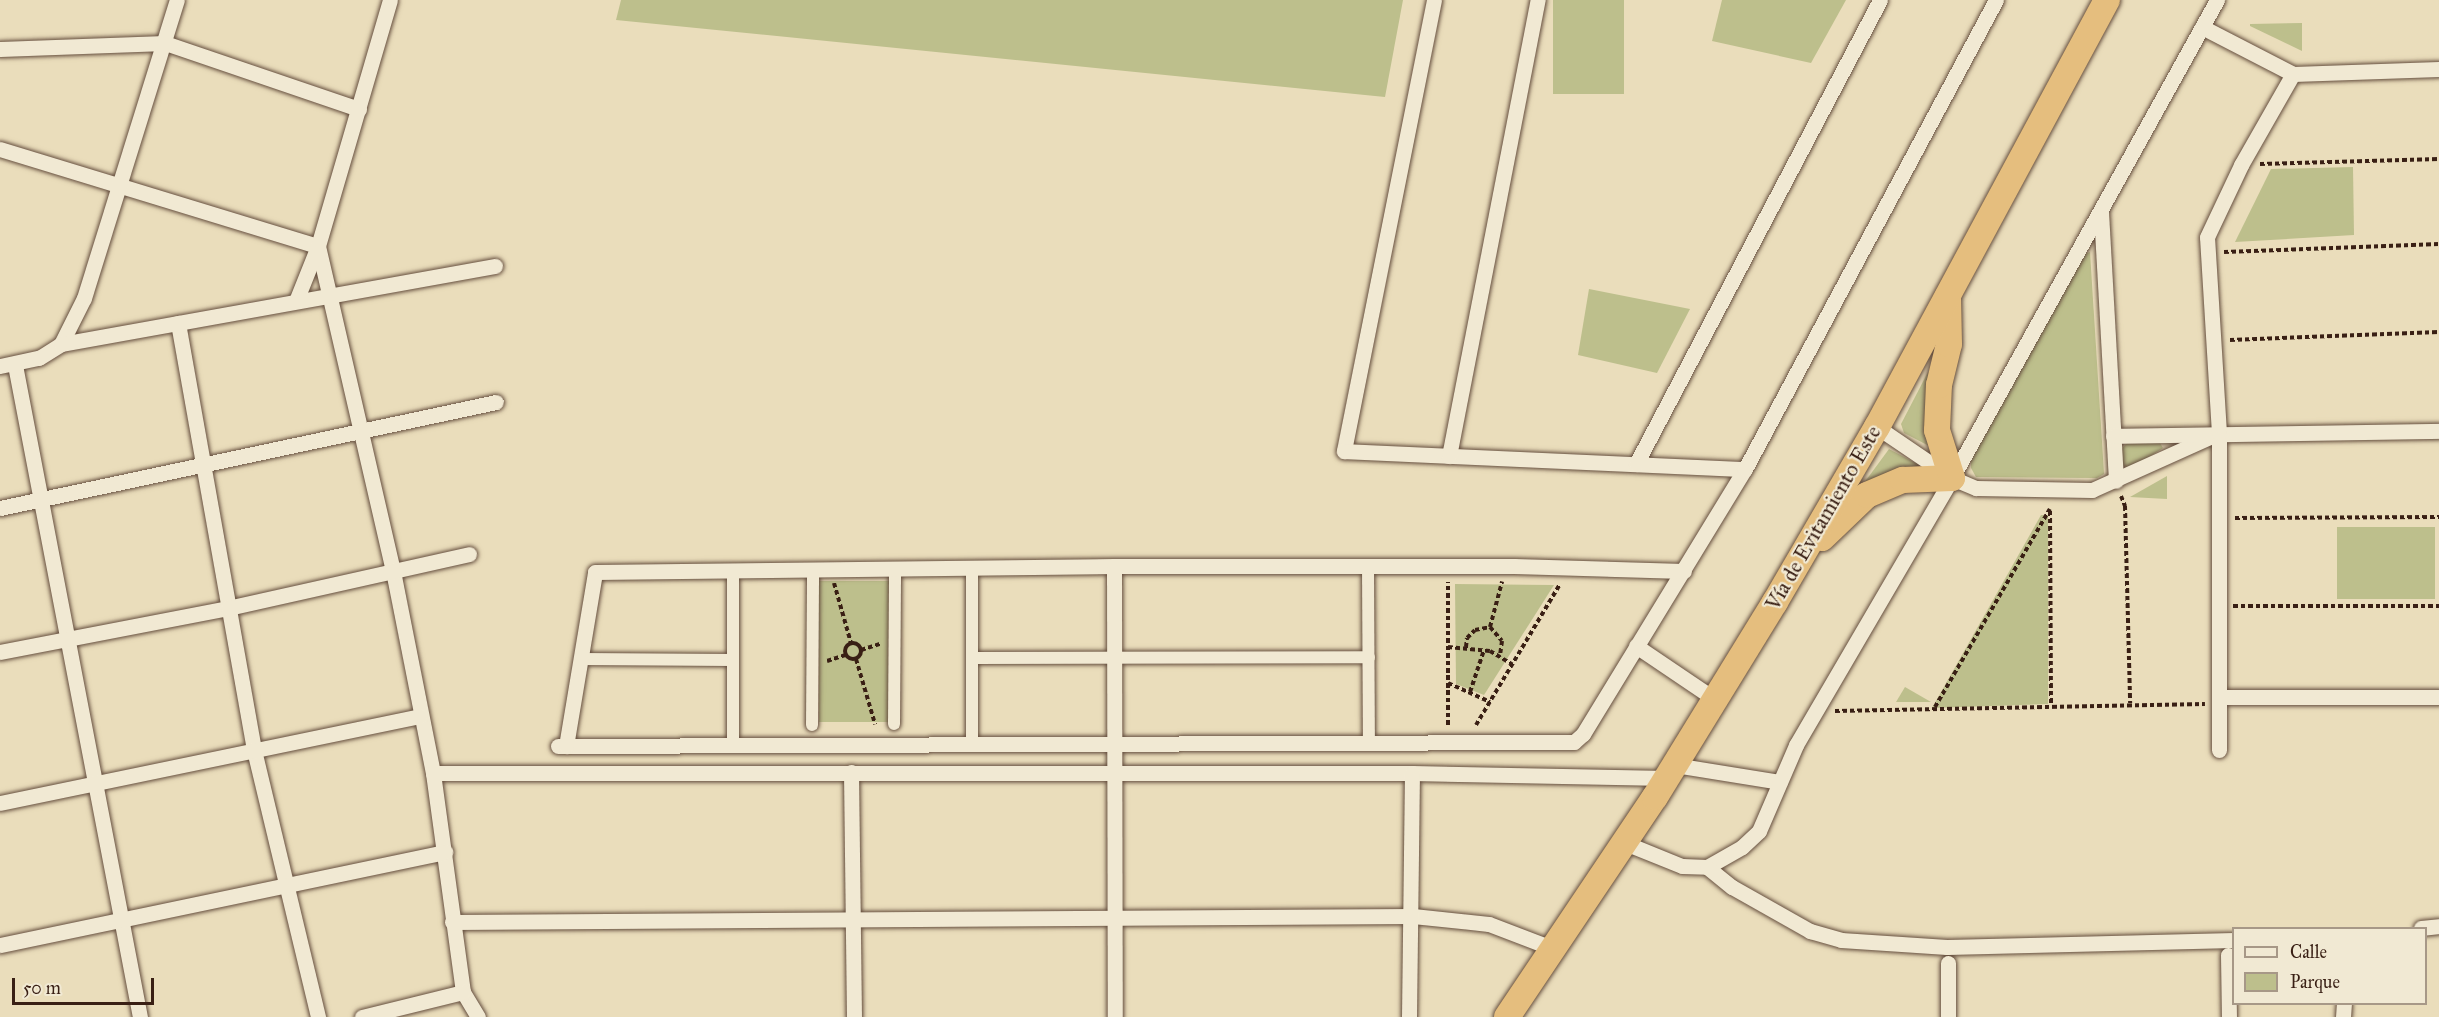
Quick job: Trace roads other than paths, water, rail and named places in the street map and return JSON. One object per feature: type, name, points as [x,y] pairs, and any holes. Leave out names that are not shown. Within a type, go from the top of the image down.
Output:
[{"type":"highway","name":"Vía de Evitamiento Este","points":[[1507,1017],[1671,772],[1802,556],[1876,427],[2107,0]]},
{"type":"highway","points":[[1802,556],[1867,495],[1902,480],[1953,478],[1937,430],[1939,385],[1949,344],[1948,295]]},
{"type":"street","points":[[61,344],[84,298],[177,0]]},
{"type":"street","points":[[296,301],[318,246],[390,0]]},
{"type":"street","points":[[1434,0],[1344,450],[1745,469]]},
{"type":"street","points":[[1449,456],[1538,0]]},
{"type":"street","points":[[1636,464],[1880,0]]},
{"type":"street","points":[[1684,571],[1449,566],[1114,566],[595,572],[562,746],[1574,742],[1583,734],[1636,645],[1684,571],[1745,469],[1996,0]]},
{"type":"street","points":[[1625,843],[1682,866],[1707,867],[1742,847],[1759,831],[1815,711],[1953,478],[2217,0]]},
{"type":"street","points":[[2202,27],[2293,74],[2439,69]]},
{"type":"street","points":[[0,49],[165,43],[359,109]]},
{"type":"street","points":[[2218,750],[2219,433],[2207,237],[2213,219],[2241,165],[2293,74]]},
{"type":"street","points":[[0,149],[318,246]]},
{"type":"street","points":[[2101,209],[2116,482]]},
{"type":"street","points":[[318,246],[393,571],[433,773],[463,992],[478,1017]]},
{"type":"street","points":[[140,1017],[41,500],[8,365],[39,358],[61,344],[495,266]]},
{"type":"street","points":[[178,323],[254,750],[318,1017]]},
{"type":"street","points":[[0,508],[496,402]]},
{"type":"street","points":[[1876,427],[1953,478],[1976,488],[2050,490],[2092,490],[2116,482],[2219,433]]},
{"type":"street","points":[[2113,436],[2439,431]]},
{"type":"street","points":[[0,652],[228,608],[469,554]]},
{"type":"street","points":[[1114,566],[1115,1017]]},
{"type":"street","points":[[1368,566],[1369,744]]},
{"type":"street","points":[[894,724],[895,568]]},
{"type":"street","points":[[972,568],[972,744]]},
{"type":"street","points":[[812,725],[813,569]]},
{"type":"street","points":[[733,570],[733,745]]},
{"type":"street","points":[[1636,645],[1716,700]]},
{"type":"street","points":[[972,658],[1369,657]]},
{"type":"street","points":[[580,659],[733,660]]},
{"type":"street","points":[[2219,697],[2439,697]]},
{"type":"street","points":[[0,803],[420,716]]},
{"type":"street","points":[[851,772],[854,1017]]},
{"type":"street","points":[[433,773],[1671,772],[1780,782]]},
{"type":"street","points":[[1409,1017],[1413,916],[1412,773]]},
{"type":"street","points":[[0,945],[285,883],[445,852]]},
{"type":"street","points":[[1707,867],[1732,887],[1809,931],[1840,940],[1947,947],[2232,940]]},
{"type":"street","points":[[453,922],[1413,916],[1489,924],[1554,949]]},
{"type":"street","points":[[2228,955],[2229,1017]]},
{"type":"street","points":[[1948,963],[1948,1017]]},
{"type":"street","points":[[362,1017],[463,992]]}]
